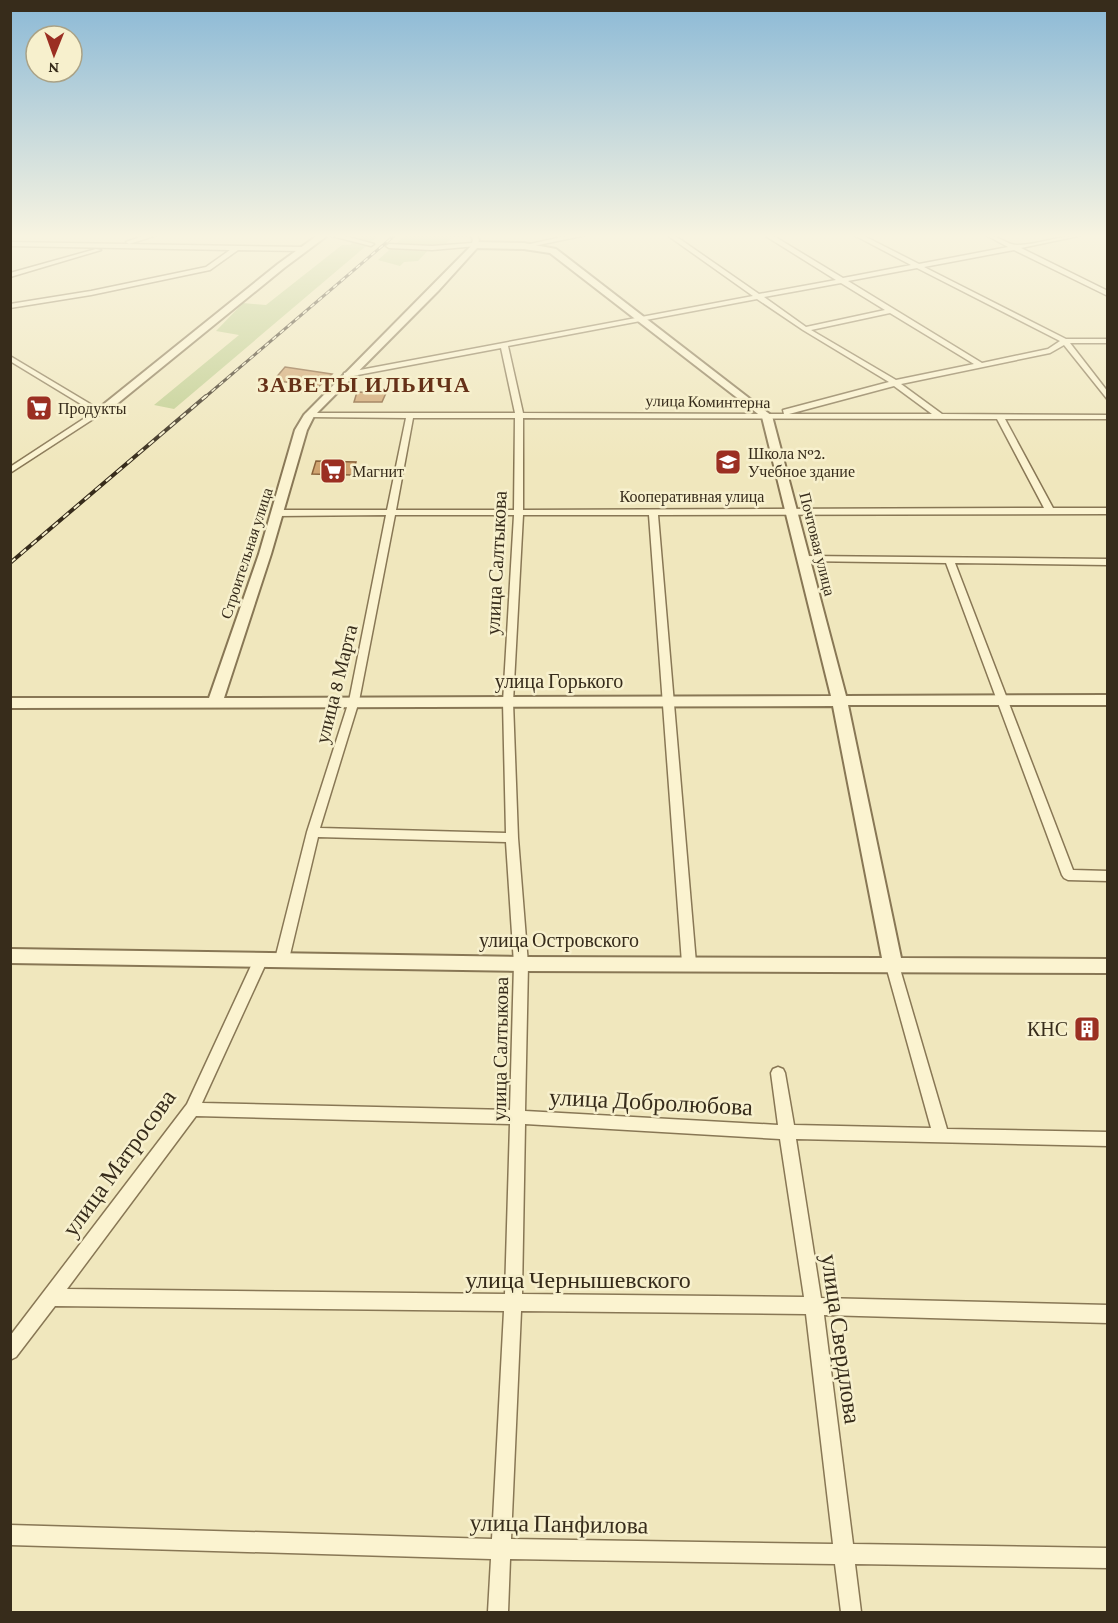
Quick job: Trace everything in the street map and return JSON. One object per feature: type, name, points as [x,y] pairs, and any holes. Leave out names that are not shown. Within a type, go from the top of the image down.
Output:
[{"type":"street","points":[[10,471],[103,410],[227,311]]},
{"type":"street","name":"Строительная улица","points":[[215,701],[266,554],[300,432],[309,415],[413,311]]},
{"type":"street","points":[[633,311],[767,416],[895,383],[1050,351],[1065,341],[1107,341]]},
{"type":"street","points":[[347,375],[691,311]]},
{"type":"street","points":[[779,311],[895,383],[939,416]]},
{"type":"street","points":[[805,329],[890,311],[980,365]]},
{"type":"street","points":[[1006,311],[1065,341],[1107,398]]},
{"type":"street","name":"улица Салтыкова","points":[[498,1612],[513,1304],[521,964],[512,838],[508,702],[518,512],[519,415],[504,345]]},
{"type":"street","points":[[11,360],[95,410],[103,410]]},
{"type":"street","name":"улица Коминтерна","points":[[309,415],[1107,417]]},
{"type":"street","name":"улица 8 Марта","points":[[282,958],[313,832],[354,700],[410,415]]},
{"type":"street","name":"Почтовая улица","points":[[767,416],[840,702],[893,966]]},
{"type":"street","points":[[999,416],[1049,510]]},
{"type":"street","name":"Кооперативная улица","points":[[277,513],[1107,511]]},
{"type":"street","points":[[653,512],[689,963]]},
{"type":"street","points":[[805,559],[950,562],[1107,561]]},
{"type":"street","points":[[950,562],[1005,701],[1068,875],[1107,876]]},
{"type":"street","name":"улица Горького","points":[[10,702],[1107,700]]},
{"type":"street","points":[[313,832],[512,838]]},
{"type":"street","name":"улица Островского","points":[[10,956],[282,958],[521,964],[1107,966]]},
{"type":"street","name":"улица Матросова","points":[[10,1351],[192,1109],[261,959]]},
{"type":"street","points":[[893,966],[941,1136]]},
{"type":"street","name":"улица Свердлова","points":[[778,1073],[814,1306],[851,1612]]},
{"type":"street","name":"улица Добролюбова","points":[[192,1109],[518,1117],[787,1132],[1107,1139]]},
{"type":"street","name":"улица Чернышевского","points":[[49,1297],[814,1306],[1107,1314]]},
{"type":"street","name":"улица Панфилова","points":[[10,1535],[500,1549],[1107,1558]]},
{"type":"green space","points":[[236,311],[290,311],[174,409],[154,405],[239,335],[216,331]]},
{"type":"building","points":[[285,367],[332,374],[312,393],[290,391],[297,384],[274,380]]},
{"type":"building","points":[[357,392],[386,393],[382,402],[354,402]]},
{"type":"building","name":"Магнит","points":[[316,461],[356,462],[352,475],[312,474]]},
{"type":"railway","points":[[204,398],[306,311]]},
{"type":"railway","points":[[10,563],[206,396]]},
{"type":"place","name":"Продукты","points":[[39,408]]},
{"type":"place","name":"Школа №2. Учебное здание","points":[[728,462]]},
{"type":"place","name":"Магнит","points":[[333,471]]},
{"type":"place","name":"КНС","points":[[1087,1029]]},
{"type":"district","name":"ЗАВЕТЫ ИЛЬИЧА","points":[[364,384]]}]
